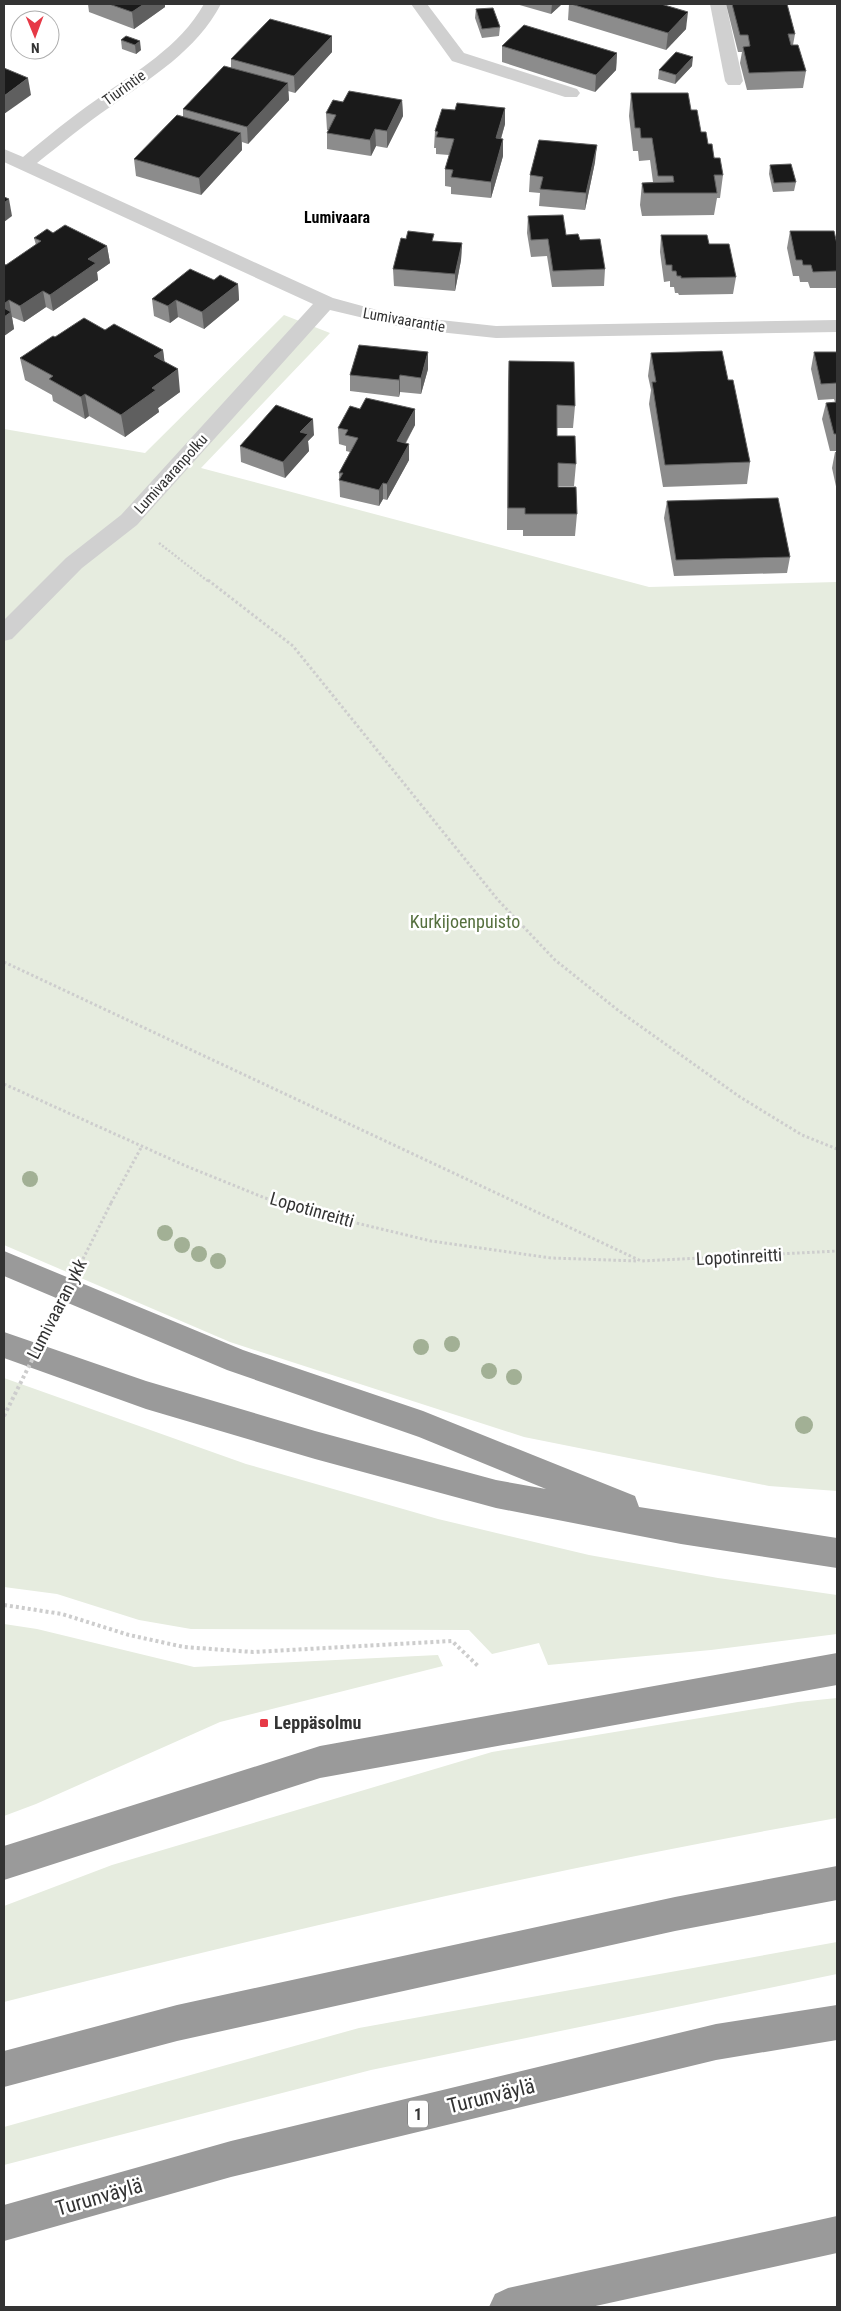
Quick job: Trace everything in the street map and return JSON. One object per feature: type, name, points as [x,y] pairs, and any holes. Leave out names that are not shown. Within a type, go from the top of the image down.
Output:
[{"type":"highway","points":[[4,1263],[237,1361],[423,1425],[681,1529]]},
{"type":"highway","points":[[4,1345],[146,1395],[315,1445],[496,1494],[681,1529],[837,1553]]},
{"type":"highway","points":[[4,1863],[320,1762],[837,1669]]},
{"type":"highway","points":[[4,2069],[177,2023],[675,1914],[837,1883]]},
{"type":"highway","name":"Turunväylä","points":[[4,2224],[251,2154],[716,2042],[837,2022]]},
{"type":"highway","points":[[508,2307],[837,2234]]},
{"type":"street","name":"Tiurintie","points":[[25,164],[186,42],[205,18],[212,4]]},
{"type":"street","name":"Lumivaarantie","points":[[4,155],[85,194],[326,302],[372,315],[450,328],[496,332],[837,326]]},
{"type":"street","name":"Lumivaaranpolku","points":[[4,633],[74,563],[129,520],[326,302]]},
{"type":"lane","points":[[420,4],[458,57],[571,93]]},
{"type":"lane","points":[[718,4],[734,81]]},
{"type":"path","points":[[129,520],[293,646],[498,900],[555,960],[619,1010],[740,1097],[802,1135],[837,1149]]},
{"type":"path","name":"Lopotinreitti","points":[[4,962],[641,1261]]},
{"type":"path","name":"Lopotinreitti","points":[[4,1084],[142,1146],[265,1198],[323,1215],[431,1241],[551,1258],[641,1261],[837,1252]]},
{"type":"path","name":"Lumivaaran ykk","points":[[4,1416],[110,1203],[142,1146]]},
{"type":"path","points":[[4,1605],[62,1614],[138,1637],[184,1647],[252,1652],[452,1641],[479,1667]]},
{"type":"green space","name":"Kurkijoenpuisto","points":[[284,315],[330,333],[201,468],[649,587],[837,582],[837,1491],[769,1486],[524,1437],[230,1342],[4,1245],[4,429],[145,453]]},
{"type":"green space","points":[[4,1378],[246,1464],[438,1519],[589,1555],[718,1578],[837,1595],[837,1634],[711,1650],[548,1665],[539,1643],[492,1654],[469,1630],[191,1629],[139,1620],[57,1594],[4,1587]]},
{"type":"green space","points":[[4,1624],[37,1629],[194,1667],[438,1655],[443,1666],[220,1722],[36,1804],[4,1816]]},
{"type":"green space","points":[[837,1698],[837,1818],[523,1879],[315,1926],[4,2002],[4,1906],[112,1865],[492,1752],[798,1702]]},
{"type":"green space","points":[[837,1942],[837,1974],[371,2070],[4,2165],[4,2127],[359,2028]]},
{"type":"building","points":[[109,4],[144,4],[132,12]]},
{"type":"building","points":[[571,4],[661,4],[688,12],[668,33]]},
{"type":"building","points":[[732,4],[787,4],[795,34],[788,34],[791,45],[798,45],[806,71],[749,73],[743,47],[750,46],[748,35],[740,35]]},
{"type":"building","points":[[493,8],[500,27],[482,29],[476,9]]},
{"type":"building","points":[[270,19],[332,36],[294,76],[231,59]]},
{"type":"building","points":[[524,25],[617,53],[596,75],[502,46]]},
{"type":"building","points":[[126,36],[140,41],[135,45],[121,40]]},
{"type":"building","points":[[676,52],[693,57],[676,75],[659,70]]},
{"type":"building","points":[[224,66],[288,83],[247,127],[183,109]]},
{"type":"building","points":[[4,68],[28,78],[4,96]]},
{"type":"building","points":[[349,91],[402,100],[387,131],[375,129],[370,140],[327,133],[336,115],[326,113],[333,100],[343,102]]},
{"type":"building","points":[[631,93],[688,93],[691,110],[697,110],[701,132],[706,132],[708,144],[712,144],[714,158],[720,158],[723,175],[714,175],[717,193],[644,193],[642,183],[674,182],[673,176],[658,176],[652,138],[641,138],[640,128],[635,128]]},
{"type":"building","points":[[457,103],[505,108],[496,138],[503,139],[491,182],[451,177],[453,170],[445,169],[454,139],[436,137],[438,132],[435,131],[442,109],[455,110]]},
{"type":"building","points":[[177,115],[241,133],[199,178],[134,159]]},
{"type":"building","points":[[539,140],[597,145],[586,193],[540,189],[543,177],[530,175]]},
{"type":"building","points":[[791,164],[796,182],[774,183],[770,165]]},
{"type":"building","points":[[563,215],[566,235],[578,234],[580,240],[600,239],[605,269],[553,271],[548,239],[531,240],[528,216]]},
{"type":"building","points":[[65,225],[107,246],[88,259],[96,263],[50,295],[43,291],[20,306],[9,300],[4,304],[4,264],[6,265],[41,241],[34,238],[47,229],[53,233]]},
{"type":"building","points":[[408,231],[434,234],[432,241],[462,243],[455,274],[393,269],[401,238],[406,239]]},
{"type":"building","points":[[790,231],[834,231],[837,244],[837,271],[813,272],[811,265],[803,265],[802,260],[796,260]]},
{"type":"building","points":[[661,235],[707,235],[709,244],[729,244],[736,277],[681,278],[681,276],[677,276],[676,271],[672,271],[672,265],[666,265]]},
{"type":"building","points":[[190,269],[214,280],[220,275],[238,284],[202,312],[176,300],[168,306],[152,299]]},
{"type":"building","points":[[4,308],[11,312],[4,317]]},
{"type":"building","points":[[84,318],[105,330],[114,324],[163,350],[154,356],[178,369],[152,388],[156,390],[121,415],[85,394],[81,397],[49,379],[53,376],[20,358]]},
{"type":"building","points":[[359,345],[428,352],[421,378],[400,375],[399,380],[350,375]]},
{"type":"building","points":[[722,351],[728,380],[733,380],[750,462],[665,465],[652,382],[656,382],[651,353]]},
{"type":"building","points":[[814,352],[837,352],[837,383],[821,384]]},
{"type":"building","points":[[509,361],[574,362],[575,406],[557,405],[557,436],[575,436],[576,464],[558,463],[558,487],[576,487],[577,514],[525,514],[525,508],[508,508]]},
{"type":"building","points":[[366,398],[415,409],[397,441],[409,444],[387,484],[383,483],[379,490],[339,480],[343,473],[339,473],[358,438],[345,435],[348,430],[338,428],[350,406],[360,409]]},
{"type":"building","points":[[837,402],[837,434],[834,434],[826,403]]},
{"type":"building","points":[[276,405],[313,419],[300,432],[308,434],[283,462],[240,446]]},
{"type":"building","points":[[778,498],[790,557],[676,560],[667,501]]},
{"type":"place","name":"Leppäsolmu","points":[[264,1723]]},
{"type":"district","name":"Lumivaara","points":[[337,217]]}]
